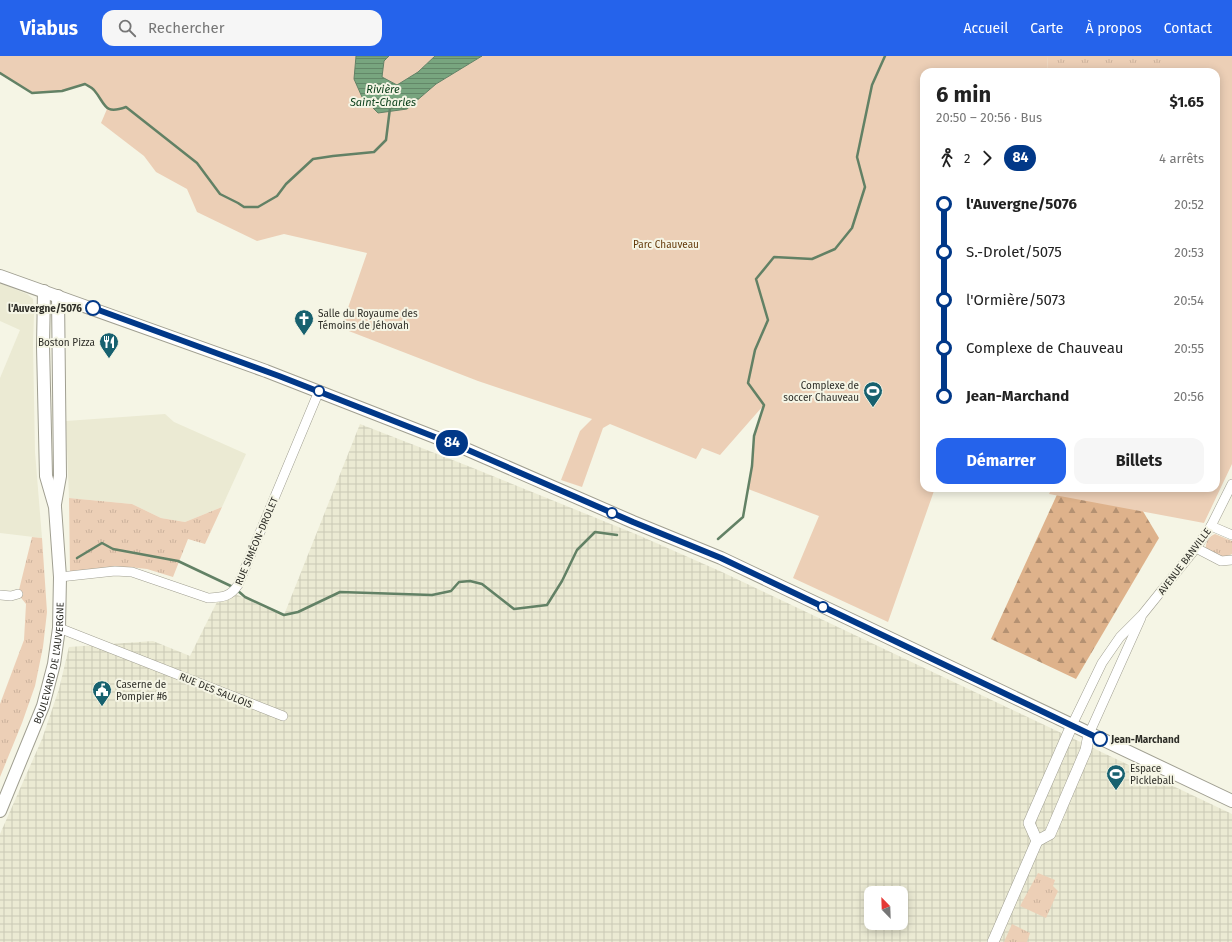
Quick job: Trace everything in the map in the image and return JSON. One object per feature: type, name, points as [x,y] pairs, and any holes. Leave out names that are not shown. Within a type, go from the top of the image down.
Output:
[{"type":"main road","points":[[0,276],[318,391],[468,450],[633,522],[721,558],[1232,801]]},
{"type":"main road","name":"BOULEVARD DE L'AUVERGNE","points":[[0,811],[43,706],[54,664],[59,628],[60,577],[55,507],[46,476],[43,346],[44,291]]},
{"type":"main road","name":"BOULEVARD DE L'AUVERGNE","points":[[55,507],[60,476],[58,296]]},
{"type":"street","name":"RUE SIMÉON-DROLET","points":[[60,577],[115,571],[132,572],[208,598],[218,598],[233,593],[238,585],[318,391]]},
{"type":"street","name":"AVENUE BANVILLE","points":[[1072,726],[1102,663],[1120,637],[1142,614],[1196,548],[1211,526],[1232,484]]},
{"type":"street","points":[[1211,526],[1232,534]]},
{"type":"street","points":[[1196,548],[1221,561],[1232,560]]},
{"type":"street","points":[[0,595],[11,596],[18,594]]},
{"type":"street","name":"AVENUE BANVILLE","points":[[1089,734],[1131,643],[1142,614]]},
{"type":"street","name":"RUE DES SAULOIS","points":[[59,628],[283,716]]},
{"type":"street","points":[[1037,841],[1030,823],[1072,726]]},
{"type":"street","points":[[993,942],[1037,841],[1050,834],[1086,750],[1089,734]]},
{"type":"shaded area","points":[[0,283],[27,294],[33,299],[35,452],[42,538],[0,533],[0,378],[20,330],[0,321]]},
{"type":"shaded area","points":[[165,414],[174,422],[246,454],[222,507],[185,522],[161,518],[132,504],[69,498],[66,421]]},
{"type":"shaded area","points":[[360,424],[638,535],[722,572],[1232,814],[1232,942],[0,942],[0,834],[42,739],[59,689],[69,647],[153,641],[190,656],[217,602],[233,593],[284,615]]},
{"type":"green space","name":"Parc Chauveau","points":[[0,56],[356,56],[354,79],[362,97],[407,109],[436,84],[482,56],[1048,56],[1047,68],[920,68],[920,492],[934,492],[888,622],[793,578],[819,516],[748,489],[752,466],[754,436],[763,406],[720,455],[702,448],[696,459],[610,424],[603,428],[582,487],[561,480],[580,431],[592,419],[478,381],[341,328],[367,253],[284,234],[257,241],[197,212],[187,189],[156,172],[144,156],[101,123],[107,109],[89,87],[85,85],[62,91],[32,93],[0,74]]},
{"type":"green space","points":[[389,56],[435,56],[418,72],[397,85],[382,77],[384,61]]},
{"type":"green space","points":[[1048,56],[1167,56],[1167,68],[1047,68]]},
{"type":"green space","points":[[1167,56],[1232,56],[1232,464],[1220,489],[1220,68],[1167,68]]},
{"type":"green space","points":[[1050,492],[1219,492],[1204,523],[1049,494]]},
{"type":"green space","points":[[1058,492],[1131,492],[1159,538],[1076,679],[991,639]]},
{"type":"green space","points":[[69,498],[132,504],[161,518],[185,522],[222,507],[205,544],[188,539],[173,577],[147,569],[129,567],[70,573]]},
{"type":"green space","points":[[1215,534],[1232,541],[1232,554],[1229,556],[1222,556],[1206,549],[1208,540]]},
{"type":"green space","points":[[32,537],[42,538],[47,612],[43,647],[35,686],[0,777],[0,704],[24,640],[26,604],[18,594]]},
{"type":"green space","points":[[1038,873],[1055,880],[1053,886],[1058,891],[1046,918],[1020,906]]},
{"type":"green space","points":[[1012,924],[1030,933],[1027,942],[1004,942]]},
{"type":"water","name":"Rivière Saint-Charles","points":[[356,56],[389,56],[384,61],[382,77],[397,85],[418,72],[435,56],[482,56],[436,84],[407,109],[378,113],[362,97],[354,79]]},
{"type":"waterway","points":[[718,539],[743,517],[752,466],[754,436],[764,405],[748,383],[755,350],[768,320],[756,279],[774,257],[812,259],[835,249],[852,228],[865,187],[857,157],[872,85],[885,56]]},
{"type":"waterway","points":[[0,73],[32,93],[62,91],[85,84],[93,89],[103,104],[109,109],[113,110],[126,107],[197,163],[220,194],[244,207],[258,207],[277,196],[286,184],[313,159],[374,152],[386,140],[390,108]]},
{"type":"waterway","points":[[237,590],[245,597],[284,615],[298,612],[340,592],[432,595],[451,591],[459,582],[470,581],[482,584],[514,609],[547,605],[562,581],[577,550],[595,532],[617,535]]},
{"type":"waterway","points":[[77,558],[102,543],[113,549],[178,561],[233,587]]},
{"type":"bus line","name":"84","points":[[93,308],[367,409],[468,450],[633,522],[721,558],[1100,739]]},
{"type":"place","name":"l'Auvergne/5076","points":[[93,308]]},
{"type":"place","name":"Salle du Royaume des Témoins de Jéhovah","points":[[304,336]]},
{"type":"place","name":"Boston Pizza","points":[[109,359]]},
{"type":"place","name":"Complexe de soccer Chauveau","points":[[873,408]]},
{"type":"place","name":"Caserne de Pompier #6","points":[[102,707]]},
{"type":"place","name":"Jean-Marchand","points":[[1100,739]]},
{"type":"place","name":"Espace Pickleball","points":[[1116,791]]}]
